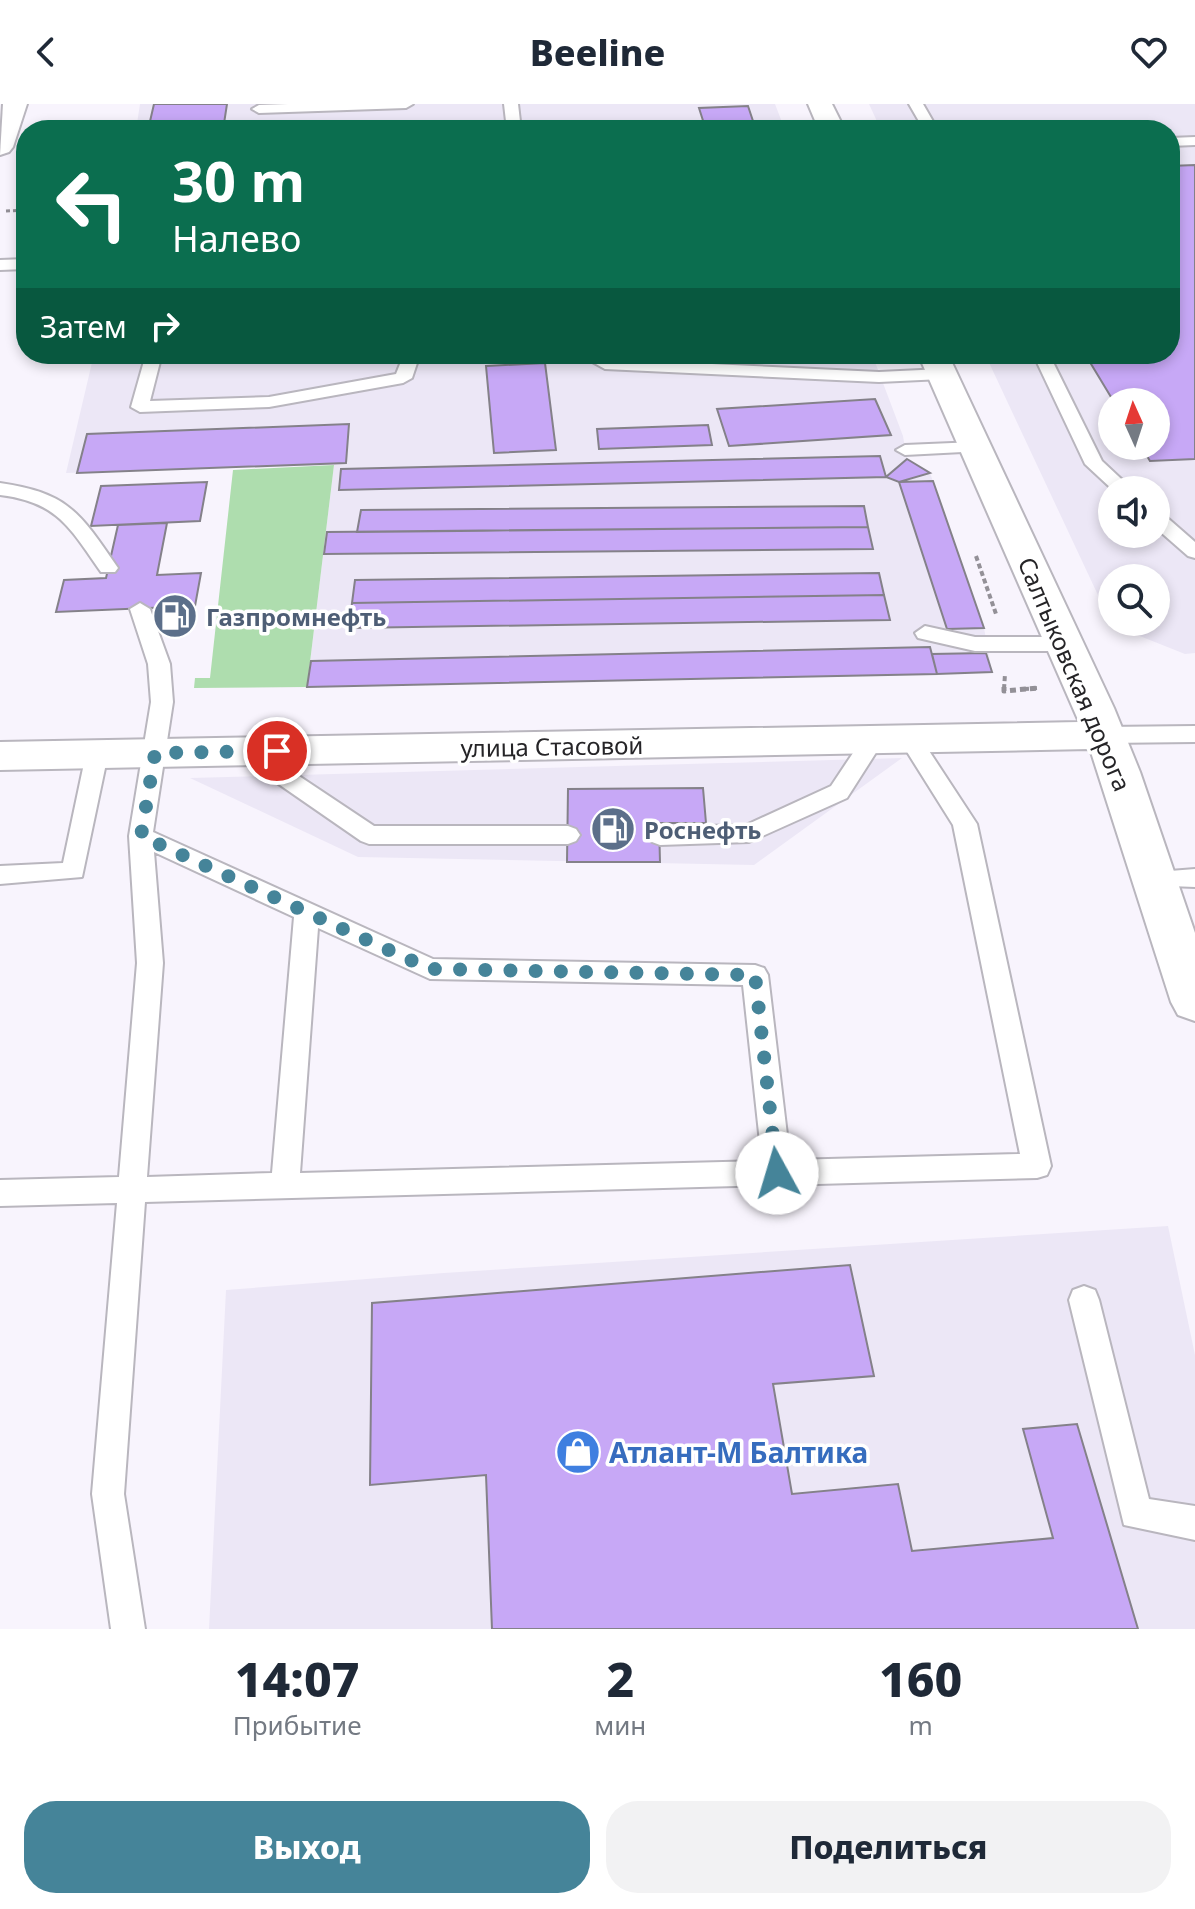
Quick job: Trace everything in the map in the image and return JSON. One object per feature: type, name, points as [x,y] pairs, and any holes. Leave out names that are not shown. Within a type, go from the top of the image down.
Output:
[{"type":"street","points":[[0,147],[15,104]]},
{"type":"street","name":"Салтыковская дорога","points":[[938,364],[1105,735],[1195,1002]]},
{"type":"street","name":"улица Стасовой","points":[[0,756],[1105,735]]},
{"type":"lane","points":[[259,109],[406,104]]},
{"type":"lane","points":[[151,364],[140,407],[269,402],[403,378],[408,364]]},
{"type":"lane","points":[[605,364],[879,377],[938,364]]},
{"type":"lane","points":[[1046,364],[1094,464],[1108,476]]},
{"type":"lane","points":[[905,450],[976,447]]},
{"type":"lane","points":[[0,489],[34,492],[64,508],[108,568]]},
{"type":"lane","points":[[1170,530],[1195,552]]},
{"type":"lane","points":[[128,1629],[108,1494],[150,963],[141,836],[162,702],[159,664],[140,609]]},
{"type":"lane","points":[[925,633],[975,644],[1065,644]]},
{"type":"lane","points":[[1105,735],[1195,734]]},
{"type":"lane","points":[[0,1193],[1037,1166],[965,824],[892,739],[839,792],[749,833],[660,836]]},
{"type":"lane","points":[[246,751],[369,835],[568,835]]},
{"type":"lane","points":[[0,875],[73,871],[97,754]]},
{"type":"lane","points":[[141,836],[430,969],[755,975],[777,1173]]},
{"type":"lane","points":[[1154,879],[1195,878]]},
{"type":"lane","points":[[285,1186],[307,910]]},
{"type":"lane","points":[[1084,1300],[1136,1513],[1195,1523]]},
{"type":"path","points":[[6,211],[16,210]]},
{"type":"path","points":[[975,554],[1007,644],[1004,691],[1044,688]]},
{"type":"shaded area","points":[[140,104],[775,104],[781,120],[138,120]]},
{"type":"shaded area","points":[[869,104],[1195,104],[1195,653],[1185,654],[1140,636],[1170,636],[1170,564],[1098,564],[1098,595],[990,364],[1180,364],[1180,120],[876,120]]},
{"type":"shaded area","points":[[92,364],[876,364],[903,436],[907,459],[930,473],[984,628],[992,672],[307,687],[334,465],[66,473]]},
{"type":"shaded area","points":[[902,758],[754,865],[358,857],[190,778]]},
{"type":"shaded area","points":[[1168,1226],[1195,1355],[1195,1629],[209,1629],[226,1290]]},
{"type":"green space","points":[[334,465],[307,687],[194,688],[195,678],[210,678],[233,470]]},
{"type":"building","points":[[154,104],[227,104],[225,120],[150,120]]},
{"type":"building","points":[[748,106],[753,120],[703,120],[699,108]]},
{"type":"building","points":[[1195,165],[1195,459],[1150,461],[1170,460],[1170,388],[1106,388],[1091,364],[1180,364],[1180,166]]},
{"type":"building","points":[[545,364],[556,450],[494,453],[486,366]]},
{"type":"building","points":[[875,399],[891,435],[729,446],[717,409]]},
{"type":"building","points":[[349,424],[346,463],[77,473],[87,434]]},
{"type":"building","points":[[708,425],[712,445],[599,449],[597,429]]},
{"type":"building","points":[[880,456],[886,477],[339,490],[341,469]]},
{"type":"building","points":[[907,459],[930,473],[899,482],[886,477]]},
{"type":"building","points":[[933,481],[984,628],[947,629],[899,482]]},
{"type":"building","points":[[207,482],[200,521],[91,526],[101,486]]},
{"type":"building","points":[[864,506],[868,527],[357,532],[361,510]]},
{"type":"building","points":[[167,523],[157,575],[201,573],[195,606],[56,612],[64,580],[106,578],[118,525]]},
{"type":"building","points":[[868,527],[873,549],[324,554],[327,532]]},
{"type":"building","points":[[879,573],[884,595],[352,603],[355,580]]},
{"type":"building","points":[[884,595],[890,620],[349,628],[352,603]]},
{"type":"building","points":[[930,647],[937,674],[307,687],[311,661]]},
{"type":"building","points":[[986,653],[992,672],[937,674],[932,654]]},
{"type":"building","name":"Роснефть","points":[[703,788],[706,823],[659,823],[660,862],[567,862],[568,789]]},
{"type":"building","name":"Атлант-М Балтика","points":[[850,1265],[874,1376],[773,1384],[792,1494],[898,1484],[912,1551],[1053,1538],[1023,1429],[1077,1424],[1138,1629],[492,1629],[486,1475],[370,1485],[372,1303]]},
{"type":"place","name":"Газпромнефть","points":[[175,616]]},
{"type":"place","name":"Роснефть","points":[[613,829]]},
{"type":"place","name":"Атлант-М Балтика","points":[[578,1452]]},
{"type":"route","points":[[277,751],[155,753],[141,836],[430,969],[755,975],[777,1173]]}]
